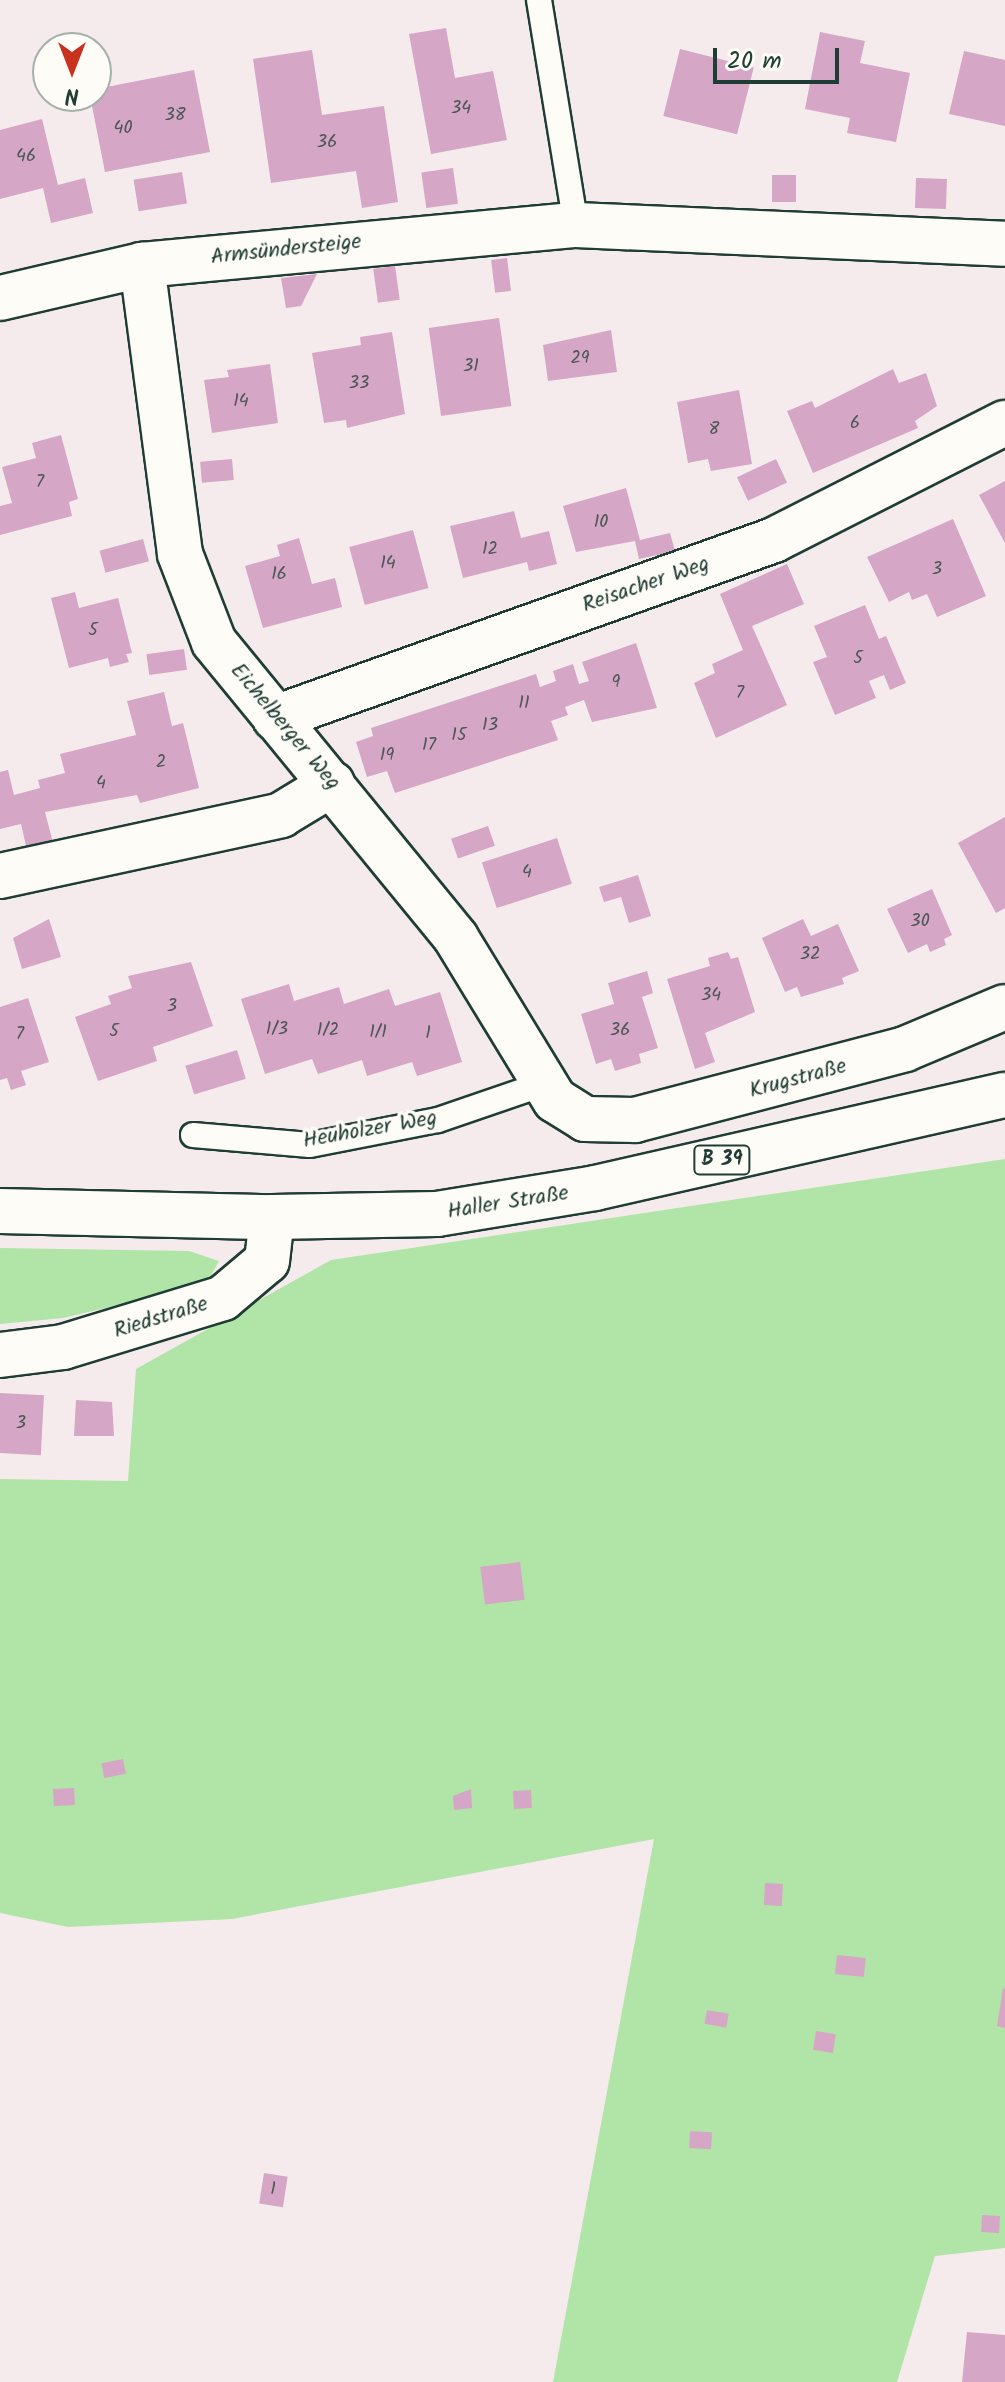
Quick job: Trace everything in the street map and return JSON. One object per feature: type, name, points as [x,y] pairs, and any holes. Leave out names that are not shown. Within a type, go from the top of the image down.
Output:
[{"type":"street","name":"Armsündersteige","points":[[0,298],[142,265],[576,225],[1005,244]]},
{"type":"street","name":"Eichelberger Weg","points":[[142,265],[180,554],[214,642],[456,938],[555,1100],[585,1119]]},
{"type":"street","name":"Reisacher Weg","points":[[275,718],[774,540],[1005,423]]},
{"type":"street","points":[[0,876],[281,815],[332,784]]},
{"type":"street","name":"Krugstraße","points":[[585,1119],[635,1120],[769,1088],[905,1049],[1005,1007]]},
{"type":"street","name":"Haller Straße","points":[[0,1211],[272,1217],[437,1214],[498,1206],[1005,1096]]},
{"type":"street","name":"Riedstraße","points":[[0,1355],[63,1347],[223,1298],[267,1261],[272,1217]]},
{"type":"lane","points":[[539,0],[576,225]]},
{"type":"lane","name":"Heuholzer Weg","points":[[193,1135],[310,1145],[438,1120],[543,1084]]},
{"type":"green space","points":[[1005,1159],[1005,2248],[935,2256],[897,2382],[553,2382],[654,1839],[232,1919],[68,1927],[0,1913],[0,1479],[128,1481],[136,1369],[331,1260]]},
{"type":"green space","points":[[0,1248],[189,1251],[219,1261],[209,1279],[169,1293],[63,1318],[0,1324]]},
{"type":"building","points":[[446,28],[455,78],[493,71],[507,140],[431,154],[409,34]]},
{"type":"building","points":[[820,32],[865,41],[860,63],[910,73],[896,142],[847,133],[850,118],[805,109]]},
{"type":"building","points":[[680,49],[754,67],[737,134],[663,116]]},
{"type":"building","points":[[312,50],[322,115],[384,106],[398,202],[362,208],[356,171],[271,183],[253,59]]},
{"type":"building","points":[[964,51],[1005,60],[1005,126],[949,114]]},
{"type":"building","points":[[194,70],[210,152],[105,172],[93,112],[112,112],[112,86]]},
{"type":"building","points":[[42,119],[58,185],[85,178],[93,213],[51,223],[43,188],[0,199],[0,130]]},
{"type":"building","points":[[453,168],[458,204],[426,208],[421,172]]},
{"type":"building","points":[[182,172],[187,204],[139,211],[134,180]]},
{"type":"building","points":[[772,175],[796,175],[796,202],[772,202]]},
{"type":"building","points":[[916,178],[947,179],[946,209],[915,208]]},
{"type":"building","points":[[507,258],[511,291],[495,293],[491,260]]},
{"type":"building","points":[[395,266],[400,300],[378,303],[373,269]]},
{"type":"building","points":[[317,274],[301,306],[286,308],[281,278]]},
{"type":"building","points":[[499,318],[511,406],[441,416],[429,328]]},
{"type":"building","points":[[611,330],[617,372],[548,381],[543,345]]},
{"type":"building","points":[[392,332],[405,414],[347,428],[346,420],[324,423],[312,353],[361,345],[360,337]]},
{"type":"building","points":[[270,364],[278,423],[212,433],[204,380],[229,377],[227,370]]},
{"type":"building","points":[[893,369],[899,383],[926,373],[937,406],[915,421],[918,428],[813,473],[787,411],[812,401],[815,408]]},
{"type":"building","points":[[739,390],[752,464],[711,471],[708,459],[688,463],[677,402]]},
{"type":"building","points":[[61,435],[78,499],[69,502],[72,516],[0,535],[0,506],[12,503],[2,467],[36,458],[32,443]]},
{"type":"building","points":[[232,459],[234,480],[202,483],[200,462]]},
{"type":"building","points":[[776,459],[787,483],[748,501],[737,477]]},
{"type":"building","points":[[1005,481],[1005,543],[979,495]]},
{"type":"building","points":[[626,488],[640,540],[670,533],[675,551],[639,559],[635,541],[576,552],[563,506]]},
{"type":"building","points":[[514,511],[521,538],[549,531],[557,564],[529,571],[527,562],[463,578],[450,526]]},
{"type":"building","points":[[953,519],[986,596],[937,617],[927,594],[912,600],[909,592],[889,602],[867,557]]},
{"type":"building","points":[[413,530],[429,588],[365,605],[349,547]]},
{"type":"building","points":[[299,538],[312,584],[335,578],[342,607],[263,628],[245,566],[280,556],[277,545]]},
{"type":"building","points":[[143,539],[149,561],[105,573],[100,551]]},
{"type":"building","points":[[787,564],[804,604],[752,626],[787,705],[716,738],[694,683],[715,673],[712,664],[743,650],[720,594]]},
{"type":"building","points":[[75,592],[79,608],[118,598],[132,653],[126,654],[129,662],[110,667],[108,658],[69,668],[51,598]]},
{"type":"building","points":[[865,605],[879,639],[886,636],[906,683],[890,690],[884,675],[869,681],[876,698],[835,715],[813,662],[827,657],[814,626]]},
{"type":"building","points":[[636,643],[657,708],[592,722],[584,700],[565,707],[568,715],[551,721],[558,740],[395,793],[387,771],[367,777],[356,742],[373,736],[371,728],[536,674],[540,687],[556,681],[553,671],[573,664],[579,684],[589,681],[582,662]]},
{"type":"building","points":[[184,649],[187,670],[149,675],[146,654]]},
{"type":"building","points":[[164,692],[172,726],[183,723],[199,788],[140,803],[137,795],[45,812],[53,843],[27,850],[21,824],[0,829],[0,772],[8,770],[14,795],[40,788],[38,780],[65,773],[60,754],[136,735],[127,701]]},
{"type":"building","points":[[1005,817],[1005,908],[996,913],[958,843]]},
{"type":"building","points":[[488,826],[495,846],[458,859],[451,839]]},
{"type":"building","points":[[557,838],[572,884],[497,908],[482,862]]},
{"type":"building","points":[[638,875],[651,916],[629,923],[621,897],[604,902],[599,887]]},
{"type":"building","points":[[932,889],[952,935],[944,939],[946,945],[930,952],[927,944],[908,953],[887,909]]},
{"type":"building","points":[[49,919],[61,957],[22,969],[13,938]]},
{"type":"building","points":[[803,919],[811,936],[838,924],[859,971],[842,978],[844,984],[801,997],[797,987],[785,992],[762,938]]},
{"type":"building","points":[[728,952],[731,959],[738,957],[755,1012],[705,1033],[715,1062],[695,1069],[667,979],[710,966],[708,958]]},
{"type":"building","points":[[191,962],[213,1026],[153,1047],[157,1061],[98,1081],[75,1017],[111,1004],[108,996],[132,988],[128,976]]},
{"type":"building","points":[[647,971],[653,993],[642,997],[658,1048],[639,1054],[641,1063],[615,1071],[611,1059],[596,1064],[581,1014],[614,1004],[608,983]]},
{"type":"building","points":[[289,984],[294,1001],[339,987],[344,1004],[389,989],[395,1006],[440,992],[462,1062],[417,1076],[412,1062],[367,1076],[362,1060],[318,1074],[312,1059],[265,1074],[241,999]]},
{"type":"building","points":[[28,998],[49,1062],[21,1071],[26,1085],[11,1090],[7,1078],[0,1080],[0,1007]]},
{"type":"building","points":[[237,1050],[246,1079],[194,1094],[185,1066]]},
{"type":"building","points":[[0,1393],[44,1395],[41,1455],[0,1453]]},
{"type":"building","points":[[76,1400],[112,1402],[114,1436],[74,1436]]},
{"type":"building","points":[[520,1562],[525,1600],[485,1605],[480,1567]]},
{"type":"building","points":[[123,1759],[126,1774],[104,1778],[101,1763]]},
{"type":"building","points":[[74,1788],[75,1805],[54,1806],[53,1789]]},
{"type":"building","points":[[471,1789],[472,1808],[454,1810],[453,1796]]},
{"type":"building","points":[[531,1790],[532,1808],[514,1809],[513,1791]]},
{"type":"building","points":[[765,1883],[783,1884],[782,1906],[764,1905]]},
{"type":"building","points":[[837,1955],[866,1958],[864,1977],[835,1974]]},
{"type":"building","points":[[1005,1989],[1005,2028],[997,2026]]},
{"type":"building","points":[[707,2010],[729,2014],[726,2028],[705,2024]]},
{"type":"building","points":[[816,2031],[836,2034],[833,2053],[813,2050]]},
{"type":"building","points":[[690,2131],[712,2132],[711,2149],[689,2148]]},
{"type":"building","points":[[264,2173],[288,2177],[283,2207],[259,2204]]},
{"type":"building","points":[[982,2215],[1000,2216],[999,2233],[981,2232]]},
{"type":"building","points":[[967,2332],[1005,2335],[1005,2382],[962,2382]]}]
